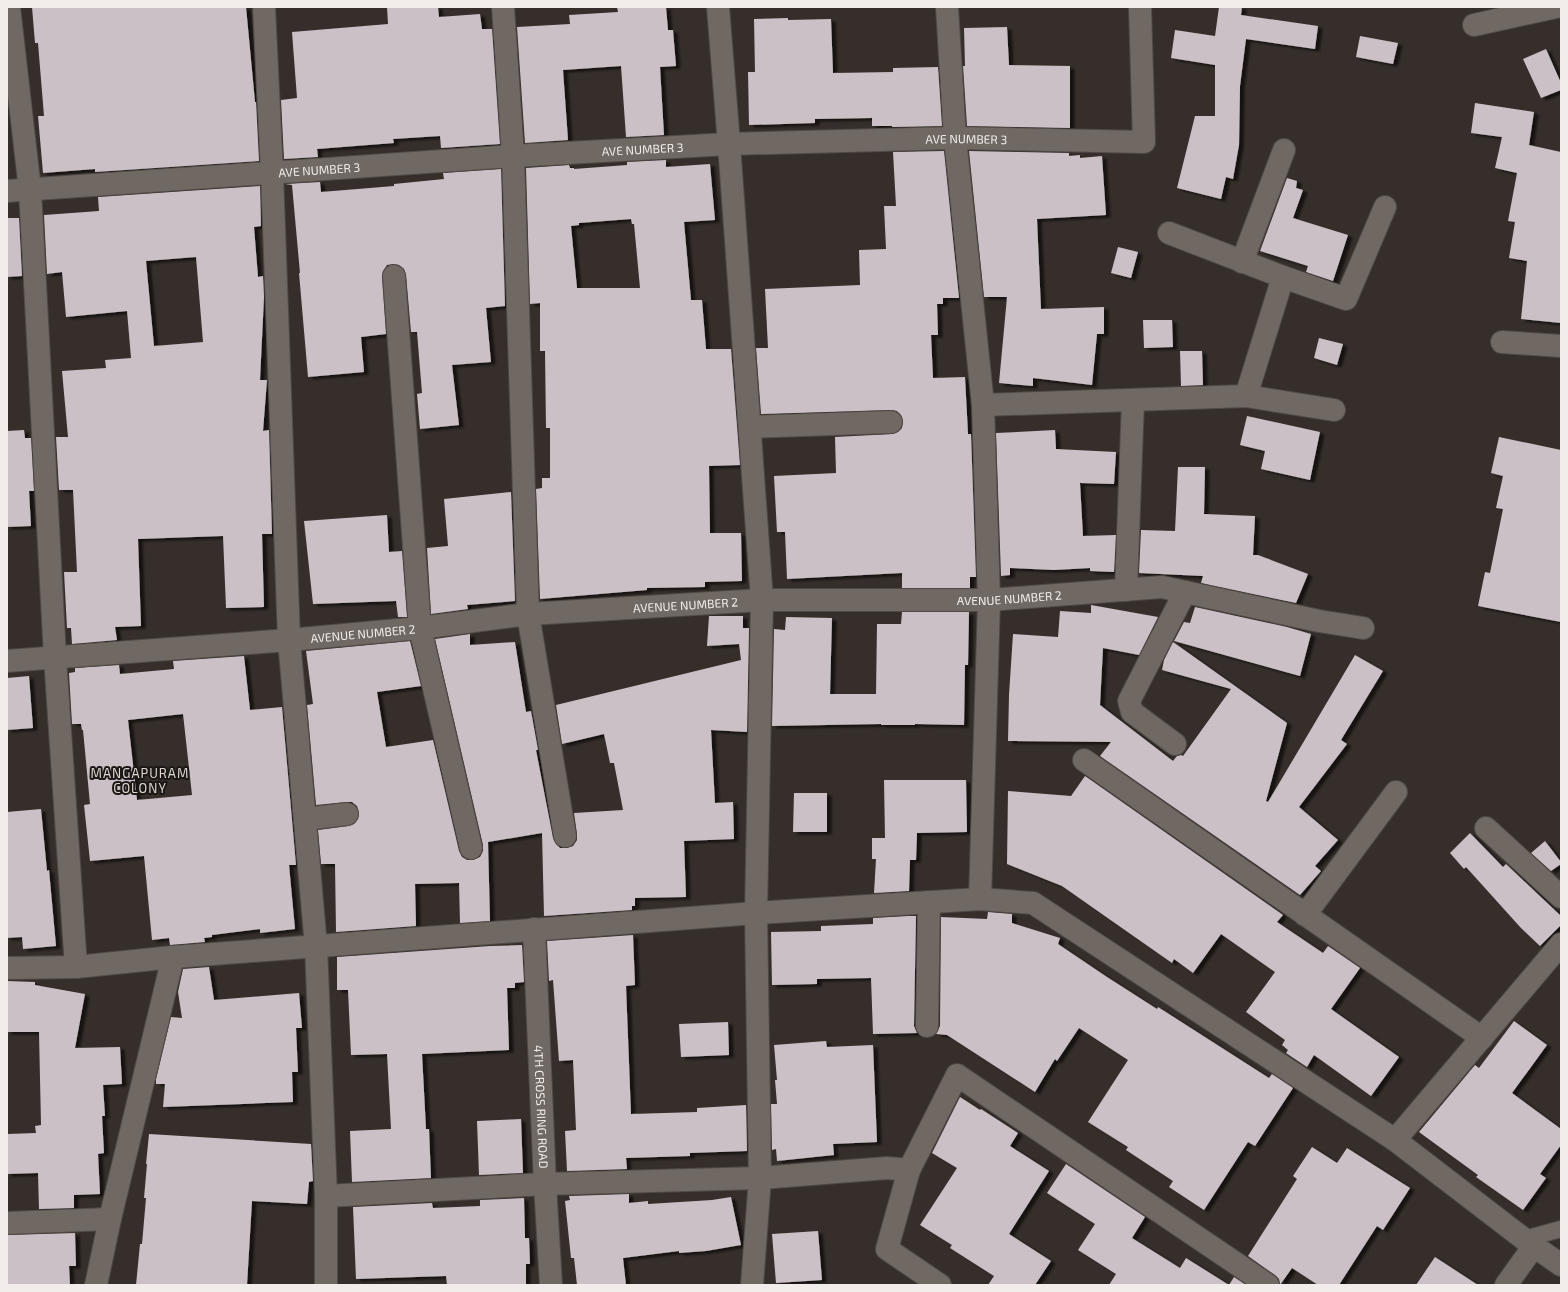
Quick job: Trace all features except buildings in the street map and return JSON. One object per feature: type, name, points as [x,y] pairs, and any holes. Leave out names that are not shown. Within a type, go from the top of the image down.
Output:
[{"type":"street","points":[[9,7],[30,190],[56,657],[76,967]]},
{"type":"street","points":[[264,7],[272,173],[289,640],[316,946],[326,1196],[326,1285]]},
{"type":"street","points":[[503,7],[513,156],[528,614],[565,836]]},
{"type":"street","points":[[718,7],[762,600],[756,913],[760,1178],[752,1285]]},
{"type":"street","points":[[947,7],[955,138],[983,405],[989,600],[980,899]]},
{"type":"street","name":"AVE NUMBER 3","points":[[7,192],[513,156],[729,144],[955,138],[1144,142],[1140,7]]},
{"type":"street","points":[[1474,25],[1556,7]]},
{"type":"street","points":[[1242,262],[1284,150]]},
{"type":"street","points":[[1169,233],[1282,278],[1346,299],[1385,207]]},
{"type":"street","points":[[394,276],[420,628],[471,848]]},
{"type":"street","points":[[1246,396],[1282,278]]},
{"type":"street","points":[[1502,342],[1561,346]]},
{"type":"street","points":[[983,405],[1246,396],[1334,410]]},
{"type":"street","points":[[1126,590],[1133,400]]},
{"type":"street","points":[[750,427],[891,422]]},
{"type":"street","name":"AVENUE NUMBER 2","points":[[7,662],[289,640],[420,628],[528,614],[762,600],[989,600],[1162,587],[1319,621],[1363,628]]},
{"type":"street","points":[[1175,744],[1132,712],[1129,701],[1185,592]]},
{"type":"street","points":[[1084,760],[1482,1038]]},
{"type":"street","points":[[1305,915],[1396,792]]},
{"type":"street","points":[[305,819],[347,814]]},
{"type":"street","points":[[1486,828],[1561,897]]},
{"type":"street","points":[[7,968],[76,967],[173,956],[756,913],[929,902],[980,899],[1033,903],[1395,1140],[1529,1243],[1561,1265]]},
{"type":"street","points":[[927,1026],[929,902]]},
{"type":"street","name":"4TH CROSS RING ROAD","points":[[534,929],[551,1285]]},
{"type":"street","points":[[1395,1140],[1561,944]]},
{"type":"street","points":[[96,1285],[110,1219],[173,956]]},
{"type":"street","points":[[940,1285],[887,1249],[909,1170],[957,1075],[1268,1285]]},
{"type":"street","points":[[326,1196],[545,1184],[760,1178],[887,1168],[909,1170]]},
{"type":"street","points":[[7,1223],[110,1219]]},
{"type":"street","points":[[1506,1285],[1529,1243]]},
{"type":"lane","points":[[1529,1243],[1561,1230]]},
{"type":"district","name":"MANGAPURAM COLONY","points":[[140,780]]}]
